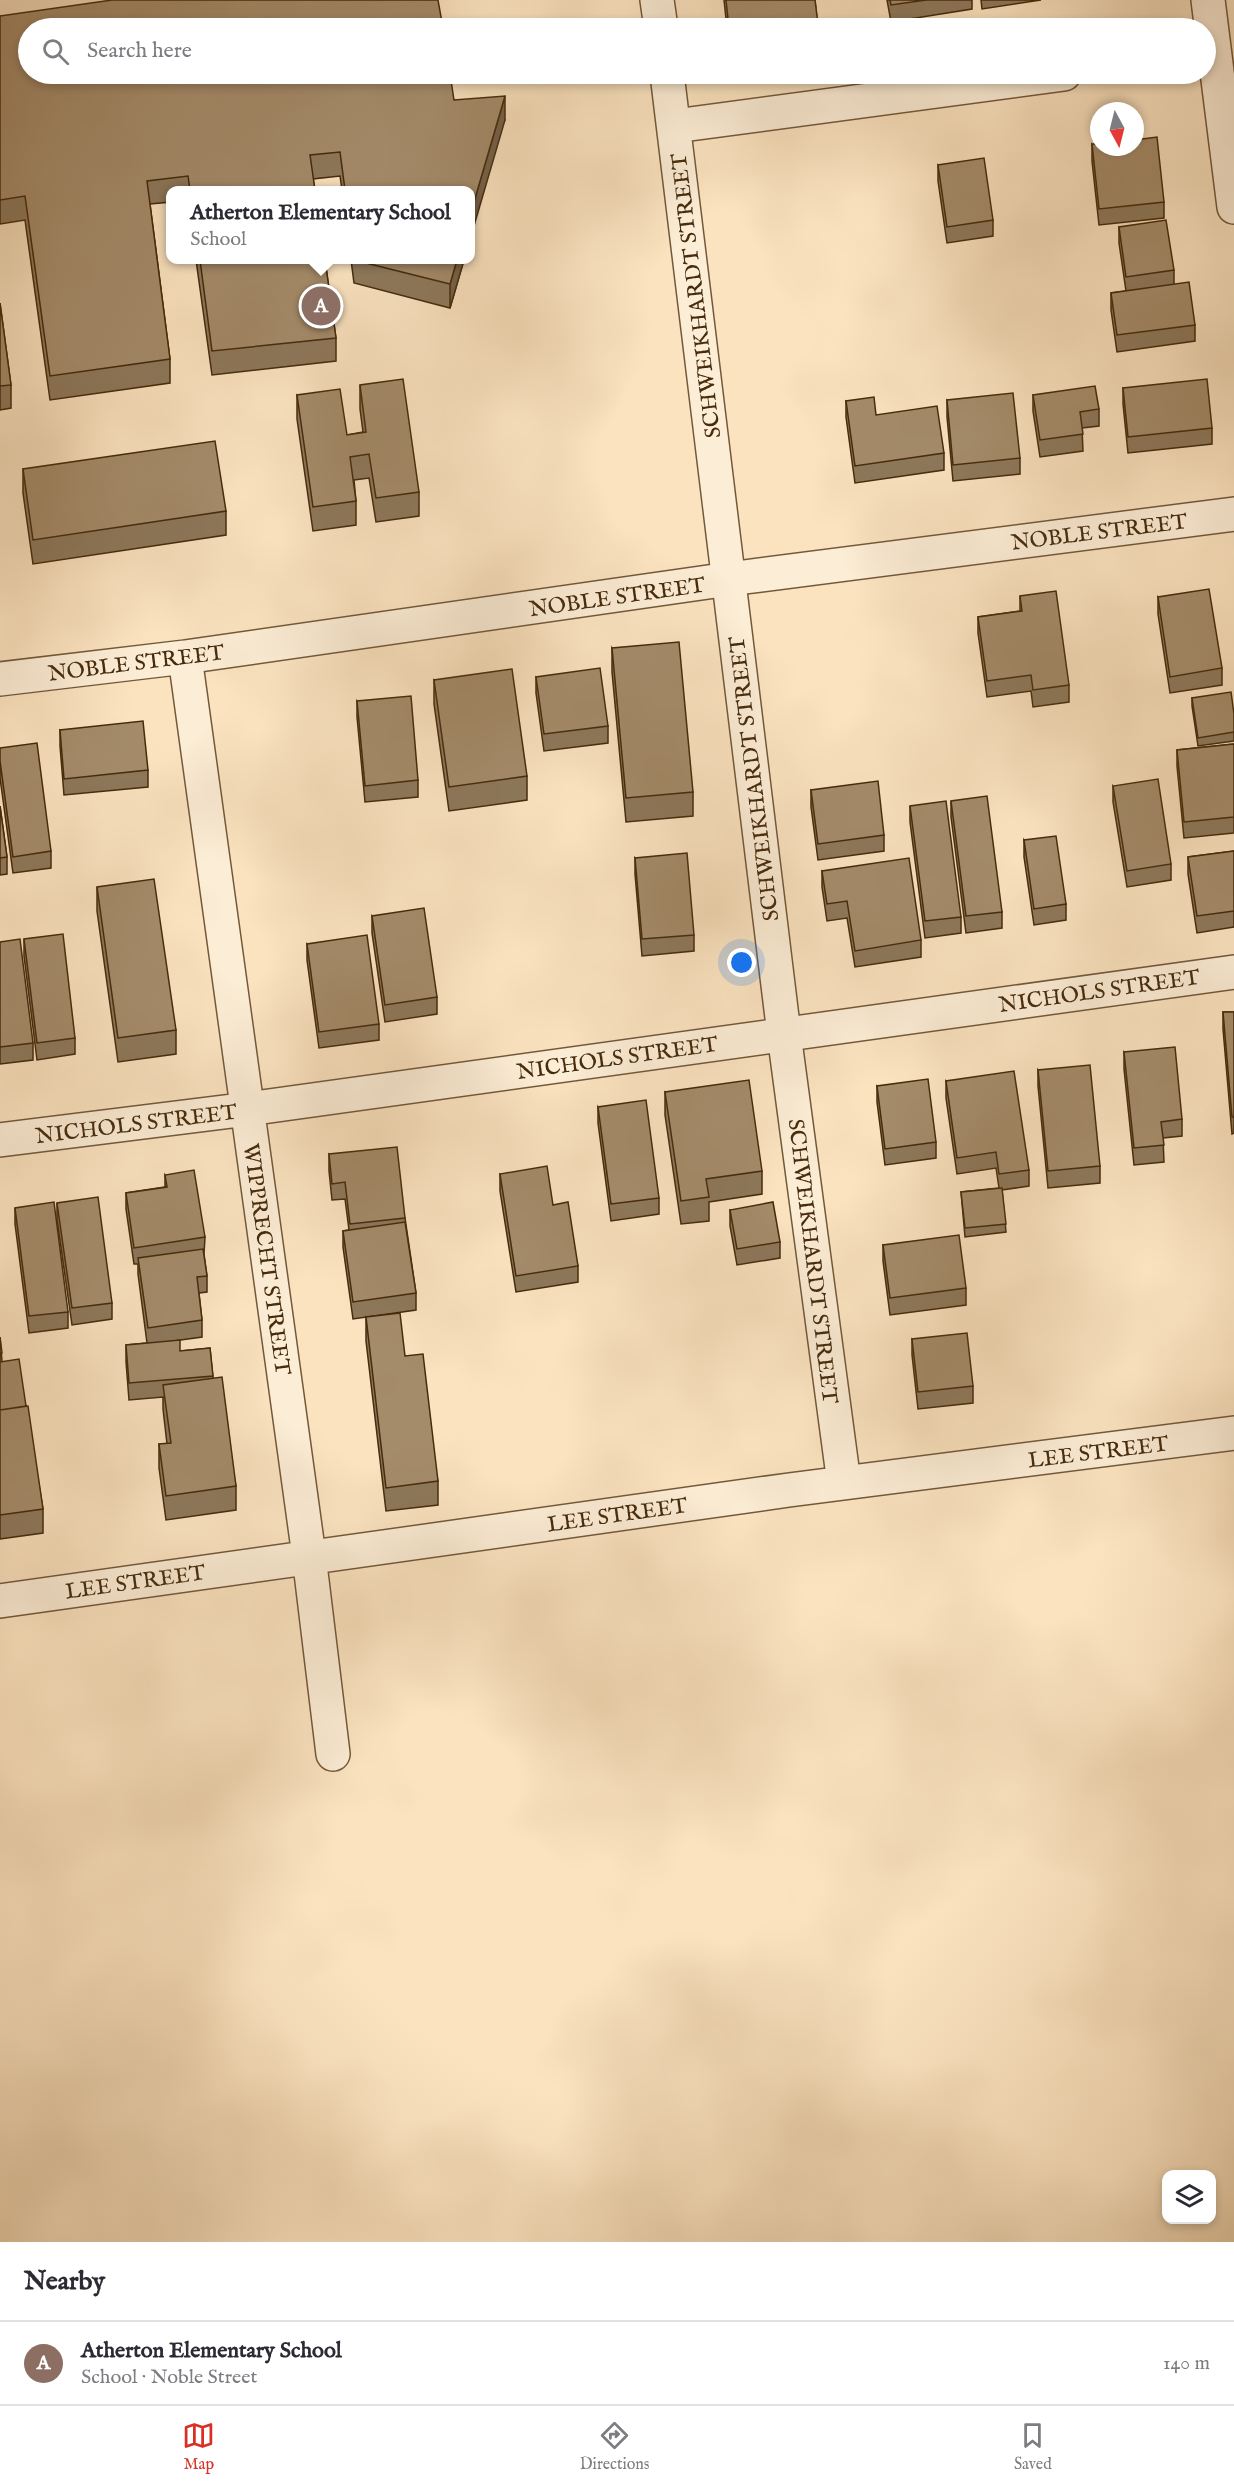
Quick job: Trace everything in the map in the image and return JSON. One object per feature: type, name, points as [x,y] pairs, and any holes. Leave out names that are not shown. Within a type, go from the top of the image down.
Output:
[{"type":"street","points":[[657,0],[660,18]]},
{"type":"street","points":[[1208,0],[1211,18]]},
{"type":"street","points":[[1218,53],[1234,207]]},
{"type":"street","name":"SCHWEIKHARDT STREET","points":[[669,84],[784,1034],[844,1483]]},
{"type":"street","points":[[675,126],[989,84]]},
{"type":"street","name":"NOBLE STREET","points":[[0,679],[185,657],[729,579],[1234,514]]},
{"type":"street","name":"WIPPRECHT STREET","points":[[185,657],[309,1556],[333,1754]]},
{"type":"street","name":"NICHOLS STREET","points":[[0,1140],[248,1109],[1234,972]]},
{"type":"street","name":"LEE STREET","points":[[0,1601],[844,1483],[1234,1433]]},
{"type":"building","points":[[112,0],[438,0],[441,18],[18,18],[18,84],[452,84],[454,100],[505,96],[475,198],[475,186],[344,186],[340,152],[310,155],[314,186],[189,186],[188,176],[147,181],[170,359],[50,376],[25,196],[0,200],[0,16]]},
{"type":"building","points":[[726,0],[815,0],[817,18],[728,18]]},
{"type":"building","points":[[890,0],[926,0],[891,5]]},
{"type":"building","points":[[1157,137],[1164,202],[1099,209],[1093,156],[1144,156],[1144,139]]},
{"type":"building","points":[[984,158],[993,220],[947,227],[938,165]]},
{"type":"building","points":[[1166,220],[1174,270],[1126,277],[1119,227]]},
{"type":"building","points":[[201,264],[326,264],[336,338],[212,351]]},
{"type":"building","points":[[370,264],[456,264],[450,284]]},
{"type":"building","points":[[1189,282],[1195,325],[1117,335],[1111,293]]},
{"type":"building","points":[[0,303],[11,385],[0,386]]},
{"type":"building","points":[[403,379],[419,492],[376,498],[369,454],[350,457],[356,501],[313,507],[297,395],[340,389],[347,435],[366,432],[360,385]]},
{"type":"building","points":[[1207,379],[1212,428],[1128,437],[1123,388]]},
{"type":"building","points":[[1095,386],[1099,409],[1080,412],[1083,434],[1040,440],[1033,395]]},
{"type":"building","points":[[1013,393],[1020,458],[953,465],[947,400]]},
{"type":"building","points":[[874,397],[876,415],[937,406],[944,453],[855,466],[846,401]]},
{"type":"building","points":[[215,441],[226,511],[33,540],[23,469]]},
{"type":"building","points":[[1209,589],[1222,668],[1170,677],[1158,597]]},
{"type":"building","points":[[1056,591],[1069,685],[1033,690],[1031,675],[987,681],[978,617],[1022,611],[1020,596]]},
{"type":"building","points":[[679,642],[693,792],[626,798],[612,648]]},
{"type":"building","points":[[600,668],[608,726],[544,734],[536,677]]},
{"type":"building","points":[[512,669],[527,776],[449,787],[434,680]]},
{"type":"building","points":[[1231,692],[1234,732],[1198,738],[1192,698]]},
{"type":"building","points":[[411,696],[418,780],[365,786],[357,701]]},
{"type":"building","points":[[143,721],[148,770],[64,779],[60,730]]},
{"type":"building","points":[[37,743],[51,851],[13,857],[0,748]]},
{"type":"building","points":[[1234,744],[1234,817],[1184,822],[1177,750]]},
{"type":"building","points":[[1158,779],[1171,864],[1127,871],[1113,786]]},
{"type":"building","points":[[878,781],[884,835],[818,844],[811,790]]},
{"type":"building","points":[[987,796],[1002,912],[966,916],[951,801]]},
{"type":"building","points":[[946,801],[961,917],[925,921],[910,806]]},
{"type":"building","points":[[0,806],[7,857],[0,858]]},
{"type":"building","points":[[1056,836],[1066,904],[1034,909],[1024,840]]},
{"type":"building","points":[[1234,851],[1234,911],[1197,916],[1188,857]]},
{"type":"building","points":[[687,853],[694,935],[642,939],[635,858]]},
{"type":"building","points":[[909,858],[921,940],[855,951],[847,901],[827,904],[822,871]]},
{"type":"building","points":[[154,879],[176,1030],[118,1038],[97,887]]},
{"type":"building","points":[[424,908],[437,997],[385,1005],[372,916]]},
{"type":"building","points":[[63,934],[75,1038],[37,1043],[24,939]]},
{"type":"building","points":[[367,935],[379,1024],[319,1032],[307,944]]},
{"type":"building","points":[[20,939],[33,1043],[0,1047],[0,942]]},
{"type":"building","points":[[1223,1012],[1234,1012],[1234,1117],[1232,1117]]},
{"type":"building","points":[[1175,1047],[1182,1119],[1161,1122],[1164,1145],[1134,1148],[1124,1052]]},
{"type":"building","points":[[1090,1065],[1100,1166],[1048,1171],[1038,1070]]},
{"type":"building","points":[[1014,1071],[1029,1170],[999,1174],[996,1152],[957,1158],[946,1081]]},
{"type":"building","points":[[928,1079],[936,1142],[885,1149],[877,1086]]},
{"type":"building","points":[[749,1080],[762,1171],[706,1179],[709,1197],[681,1201],[665,1092]]},
{"type":"building","points":[[646,1100],[659,1198],[611,1204],[598,1107]]},
{"type":"building","points":[[397,1147],[405,1218],[350,1224],[345,1182],[332,1184],[329,1154]]},
{"type":"building","points":[[547,1166],[553,1205],[568,1202],[578,1266],[516,1276],[500,1174]]},
{"type":"building","points":[[194,1170],[205,1237],[134,1248],[126,1193],[167,1187],[165,1175]]},
{"type":"building","points":[[1002,1188],[1006,1224],[965,1228],[961,1192]]},
{"type":"building","points":[[98,1197],[112,1303],[72,1308],[57,1203]]},
{"type":"building","points":[[54,1202],[68,1312],[29,1316],[15,1208]]},
{"type":"building","points":[[773,1202],[780,1242],[737,1249],[730,1210]]},
{"type":"building","points":[[405,1222],[416,1293],[353,1302],[343,1231]]},
{"type":"building","points":[[959,1235],[966,1288],[890,1298],[883,1245]]},
{"type":"building","points":[[203,1249],[207,1276],[197,1277],[202,1320],[148,1328],[138,1258]]},
{"type":"building","points":[[400,1313],[405,1356],[423,1354],[438,1481],[386,1488],[366,1317]]},
{"type":"building","points":[[967,1333],[973,1386],[918,1392],[912,1339]]},
{"type":"building","points":[[180,1340],[180,1351],[210,1348],[213,1376],[129,1383],[126,1345]]},
{"type":"building","points":[[19,1359],[26,1406],[0,1410],[0,1362]]},
{"type":"building","points":[[222,1377],[236,1486],[166,1496],[159,1444],[171,1443],[163,1385]]},
{"type":"building","points":[[28,1406],[43,1509],[0,1515],[0,1410]]},
{"type":"place","name":"Atherton Elementary School","points":[[321,306]]}]
